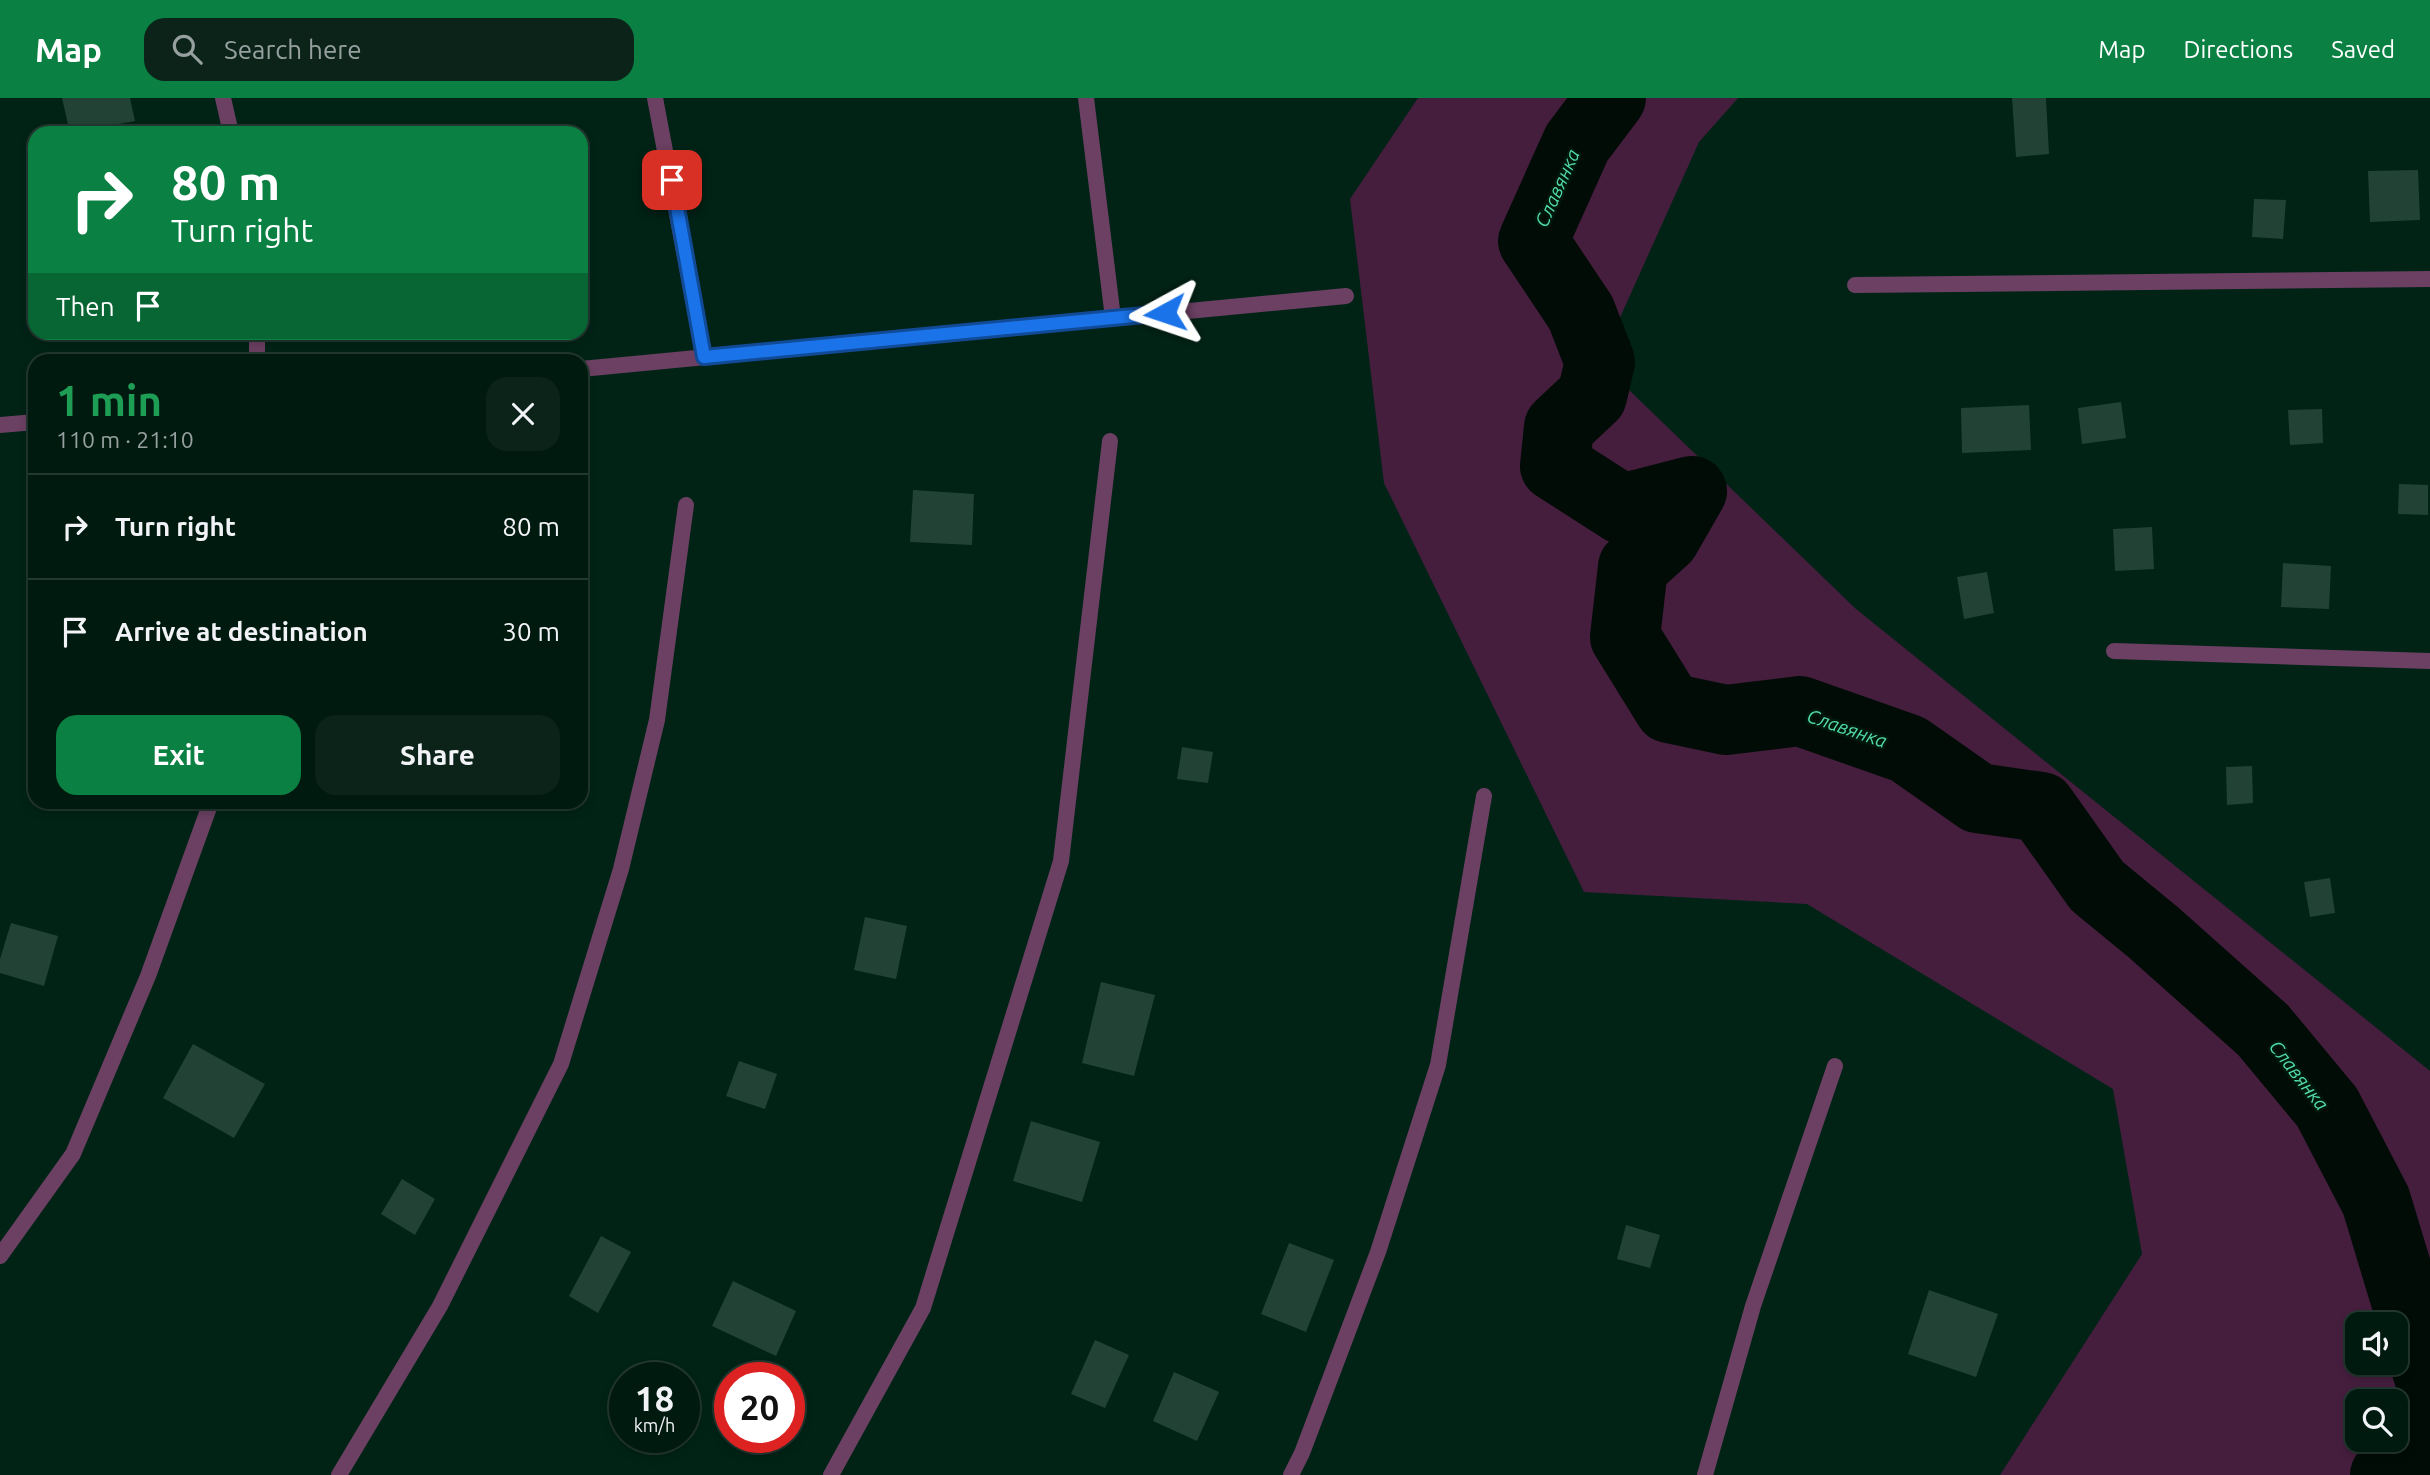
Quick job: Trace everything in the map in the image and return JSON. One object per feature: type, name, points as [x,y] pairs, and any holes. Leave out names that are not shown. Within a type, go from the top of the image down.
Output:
[{"type":"lane","points":[[223,98],[229,126]]},
{"type":"lane","points":[[655,98],[704,357]]},
{"type":"lane","points":[[1086,98],[1113,318]]},
{"type":"lane","points":[[1855,285],[2430,279]]},
{"type":"lane","points":[[588,368],[1346,296]]},
{"type":"lane","points":[[0,425],[28,423]]},
{"type":"lane","points":[[831,1475],[923,1308],[1061,861],[1110,441]]},
{"type":"lane","points":[[339,1475],[440,1306],[561,1064],[621,869],[657,720],[686,505]]},
{"type":"lane","points":[[2113,651],[2430,661]]},
{"type":"lane","points":[[1291,1475],[1302,1453],[1378,1252],[1438,1065],[1484,796]]},
{"type":"lane","points":[[0,1256],[73,1154],[148,976],[208,809]]},
{"type":"lane","points":[[1705,1475],[1753,1306],[1835,1066]]},
{"type":"shaded area","points":[[1418,98],[1738,98],[1699,142],[1600,362],[1856,609],[2430,1071],[2430,1475],[2000,1475],[2142,1254],[2113,1089],[1807,904],[1584,892],[1384,483],[1350,199]]},
{"type":"building","points":[[62,98],[130,98],[135,121],[108,126],[68,126]]},
{"type":"building","points":[[2012,98],[2046,98],[2049,154],[2016,157]]},
{"type":"building","points":[[2418,170],[2420,220],[2370,222],[2368,171]]},
{"type":"building","points":[[2254,199],[2286,200],[2283,239],[2252,237]]},
{"type":"building","points":[[2121,402],[2126,438],[2082,444],[2078,408]]},
{"type":"building","points":[[2029,405],[2031,450],[1962,453],[1961,408]]},
{"type":"building","points":[[2322,409],[2323,443],[2290,445],[2288,410]]},
{"type":"building","points":[[2399,484],[2428,485],[2428,515],[2398,514]]},
{"type":"building","points":[[913,490],[974,494],[972,545],[910,542]]},
{"type":"building","points":[[2152,527],[2154,569],[2115,571],[2113,529]]},
{"type":"building","points":[[2283,563],[2331,566],[2329,609],[2281,607]]},
{"type":"building","points":[[1987,572],[1994,613],[1964,619],[1957,577]]},
{"type":"building","points":[[1182,747],[1213,752],[1208,783],[1177,779]]},
{"type":"building","points":[[2252,766],[2253,803],[2227,805],[2226,767]]},
{"type":"building","points":[[2330,878],[2335,913],[2310,917],[2304,882]]},
{"type":"building","points":[[865,917],[907,926],[896,979],[854,970]]},
{"type":"building","points":[[11,923],[58,936],[44,986],[0,973],[0,959]]},
{"type":"building","points":[[1101,982],[1155,995],[1134,1076],[1082,1063]]},
{"type":"building","points":[[193,1044],[265,1084],[234,1138],[163,1098]]},
{"type":"building","points":[[739,1061],[777,1074],[765,1109],[726,1096]]},
{"type":"building","points":[[1031,1121],[1100,1142],[1082,1202],[1013,1181]]},
{"type":"building","points":[[402,1179],[435,1199],[415,1235],[381,1214]]},
{"type":"building","points":[[1626,1225],[1660,1235],[1650,1268],[1617,1259]]},
{"type":"building","points":[[601,1236],[631,1252],[598,1313],[569,1296]]},
{"type":"building","points":[[1289,1243],[1334,1260],[1306,1332],[1261,1314]]},
{"type":"building","points":[[733,1281],[796,1311],[776,1356],[712,1326]]},
{"type":"building","points":[[1929,1290],[1998,1314],[1976,1377],[1908,1354]]},
{"type":"building","points":[[1095,1340],[1129,1355],[1105,1408],[1071,1394]]},
{"type":"building","points":[[1174,1372],[1219,1392],[1197,1441],[1153,1421]]},
{"type":"waterway","name":"Славянка","points":[[1611,98],[1577,143],[1533,241],[1581,313],[1600,362],[1592,396],[1559,427],[1555,466],[1622,509],[1692,491],[1665,538],[1633,567],[1625,637],[1669,708],[1726,720],[1800,711],[1908,749],[1978,798],[2041,807],[2097,886],[2263,1030],[2327,1107],[2376,1201],[2430,1380]]},
{"type":"waterway","name":"Славянка","points":[[2385,1475],[2409,1464],[2430,1399]]},
{"type":"route","points":[[672,180],[704,357],[1165,313]]}]
